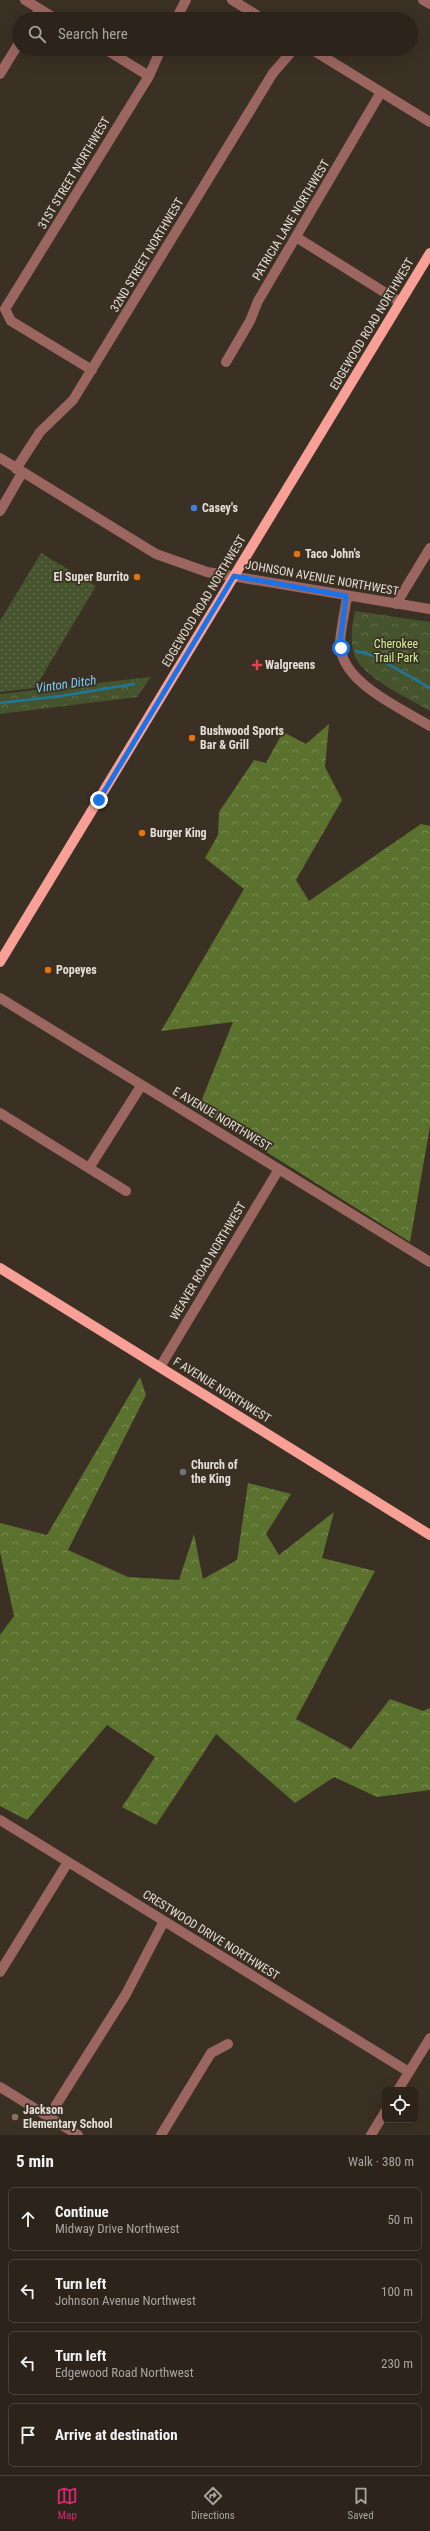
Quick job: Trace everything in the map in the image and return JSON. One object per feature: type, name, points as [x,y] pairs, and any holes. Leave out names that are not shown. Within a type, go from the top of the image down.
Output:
[{"type":"main road","name":"EDGEWOOD ROAD NORTHWEST","points":[[0,962],[430,253]]},
{"type":"main road","name":"F AVENUE NORTHWEST","points":[[0,1268],[430,1535]]},
{"type":"street","points":[[25,0],[45,12]]},
{"type":"street","points":[[180,12],[186,0]]},
{"type":"street","points":[[232,0],[252,12]]},
{"type":"street","points":[[423,0],[430,4]]},
{"type":"street","points":[[0,74],[12,54]]},
{"type":"street","points":[[116,56],[149,76]]},
{"type":"street","name":"31ST STREET NORTHWEST","points":[[92,370],[11,321],[5,309],[149,76],[158,56]]},
{"type":"street","name":"32ND STREET NORTHWEST","points":[[0,511],[40,432],[73,400],[273,73],[288,56]]},
{"type":"street","points":[[322,56],[430,122]]},
{"type":"street","name":"PATRICIA LANE NORTHWEST","points":[[226,362],[250,321],[258,301],[381,92]]},
{"type":"street","points":[[296,238],[400,302]]},
{"type":"street","name":"JOHNSON AVENUE NORTHWEST","points":[[0,458],[156,554],[191,568],[346,596],[430,609]]},
{"type":"street","points":[[396,604],[430,548]]},
{"type":"street","points":[[346,596],[340,643],[347,665],[355,678],[366,687],[430,726]]},
{"type":"street","name":"E AVENUE NORTHWEST","points":[[0,998],[141,1086],[430,1262]]},
{"type":"street","points":[[89,1168],[141,1086]]},
{"type":"street","points":[[0,1113],[126,1191]]},
{"type":"street","name":"WEAVER ROAD NORTHWEST","points":[[160,1366],[279,1169]]},
{"type":"street","name":"CRESTWOOD DRIVE NORTHWEST","points":[[0,1820],[409,2072]]},
{"type":"street","points":[[0,1972],[68,1862]]},
{"type":"street","points":[[56,2105],[126,1994],[164,1921]]},
{"type":"street","points":[[400,2087],[430,2038]]},
{"type":"street","points":[[161,2135],[211,2053],[228,2044]]},
{"type":"street","points":[[0,2087],[78,2135]]},
{"type":"street","points":[[371,2135],[382,2117]]},
{"type":"green space","points":[[41,553],[96,586],[35,688],[0,692],[0,621]]},
{"type":"green space","name":"Cherokee Trail Park","points":[[355,611],[430,622],[430,711],[387,687],[358,663],[354,654],[352,643],[352,628]]},
{"type":"green space","points":[[151,677],[137,697],[0,714],[0,694]]},
{"type":"green space","points":[[329,724],[325,767],[342,800],[296,880],[309,901],[421,824],[430,826],[430,1126],[410,1242],[198,1109],[233,1022],[161,1031],[244,889],[205,858],[218,835],[219,812],[254,760],[266,763],[283,732],[306,744]]},
{"type":"green space","points":[[140,1377],[146,1395],[68,1550],[128,1577],[179,1580],[194,1534],[203,1579],[237,1560],[248,1483],[291,1494],[266,1534],[279,1555],[334,1512],[322,1558],[375,1571],[296,1719],[351,1749],[390,1699],[423,1711],[430,1708],[430,1790],[377,1797],[334,1777],[295,1803],[216,1734],[156,1825],[122,1807],[155,1757],[107,1725],[27,1820],[0,1806],[0,1635],[14,1616],[0,1552],[0,1523],[47,1535]]},
{"type":"waterway","name":"Vinton Ditch","points":[[356,651],[374,656],[430,688]]},
{"type":"waterway","name":"Vinton Ditch","points":[[0,703],[61,696],[134,684]]},
{"type":"place","name":"Casey's","points":[[194,508]]},
{"type":"place","name":"Taco John's","points":[[297,554]]},
{"type":"place","name":"El Super Burrito","points":[[137,577]]},
{"type":"place","name":"Walgreens","points":[[257,665]]},
{"type":"place","name":"Bushwood Sports Bar & Grill","points":[[192,738]]},
{"type":"place","name":"Burger King","points":[[142,833]]},
{"type":"place","name":"Popeyes","points":[[48,970]]},
{"type":"place","name":"Church of the King","points":[[183,1472]]},
{"type":"place","name":"Jackson Elementary School","points":[[15,2117]]},
{"type":"route","points":[[99,800],[234,576],[346,596],[340,643],[341,648]]}]
